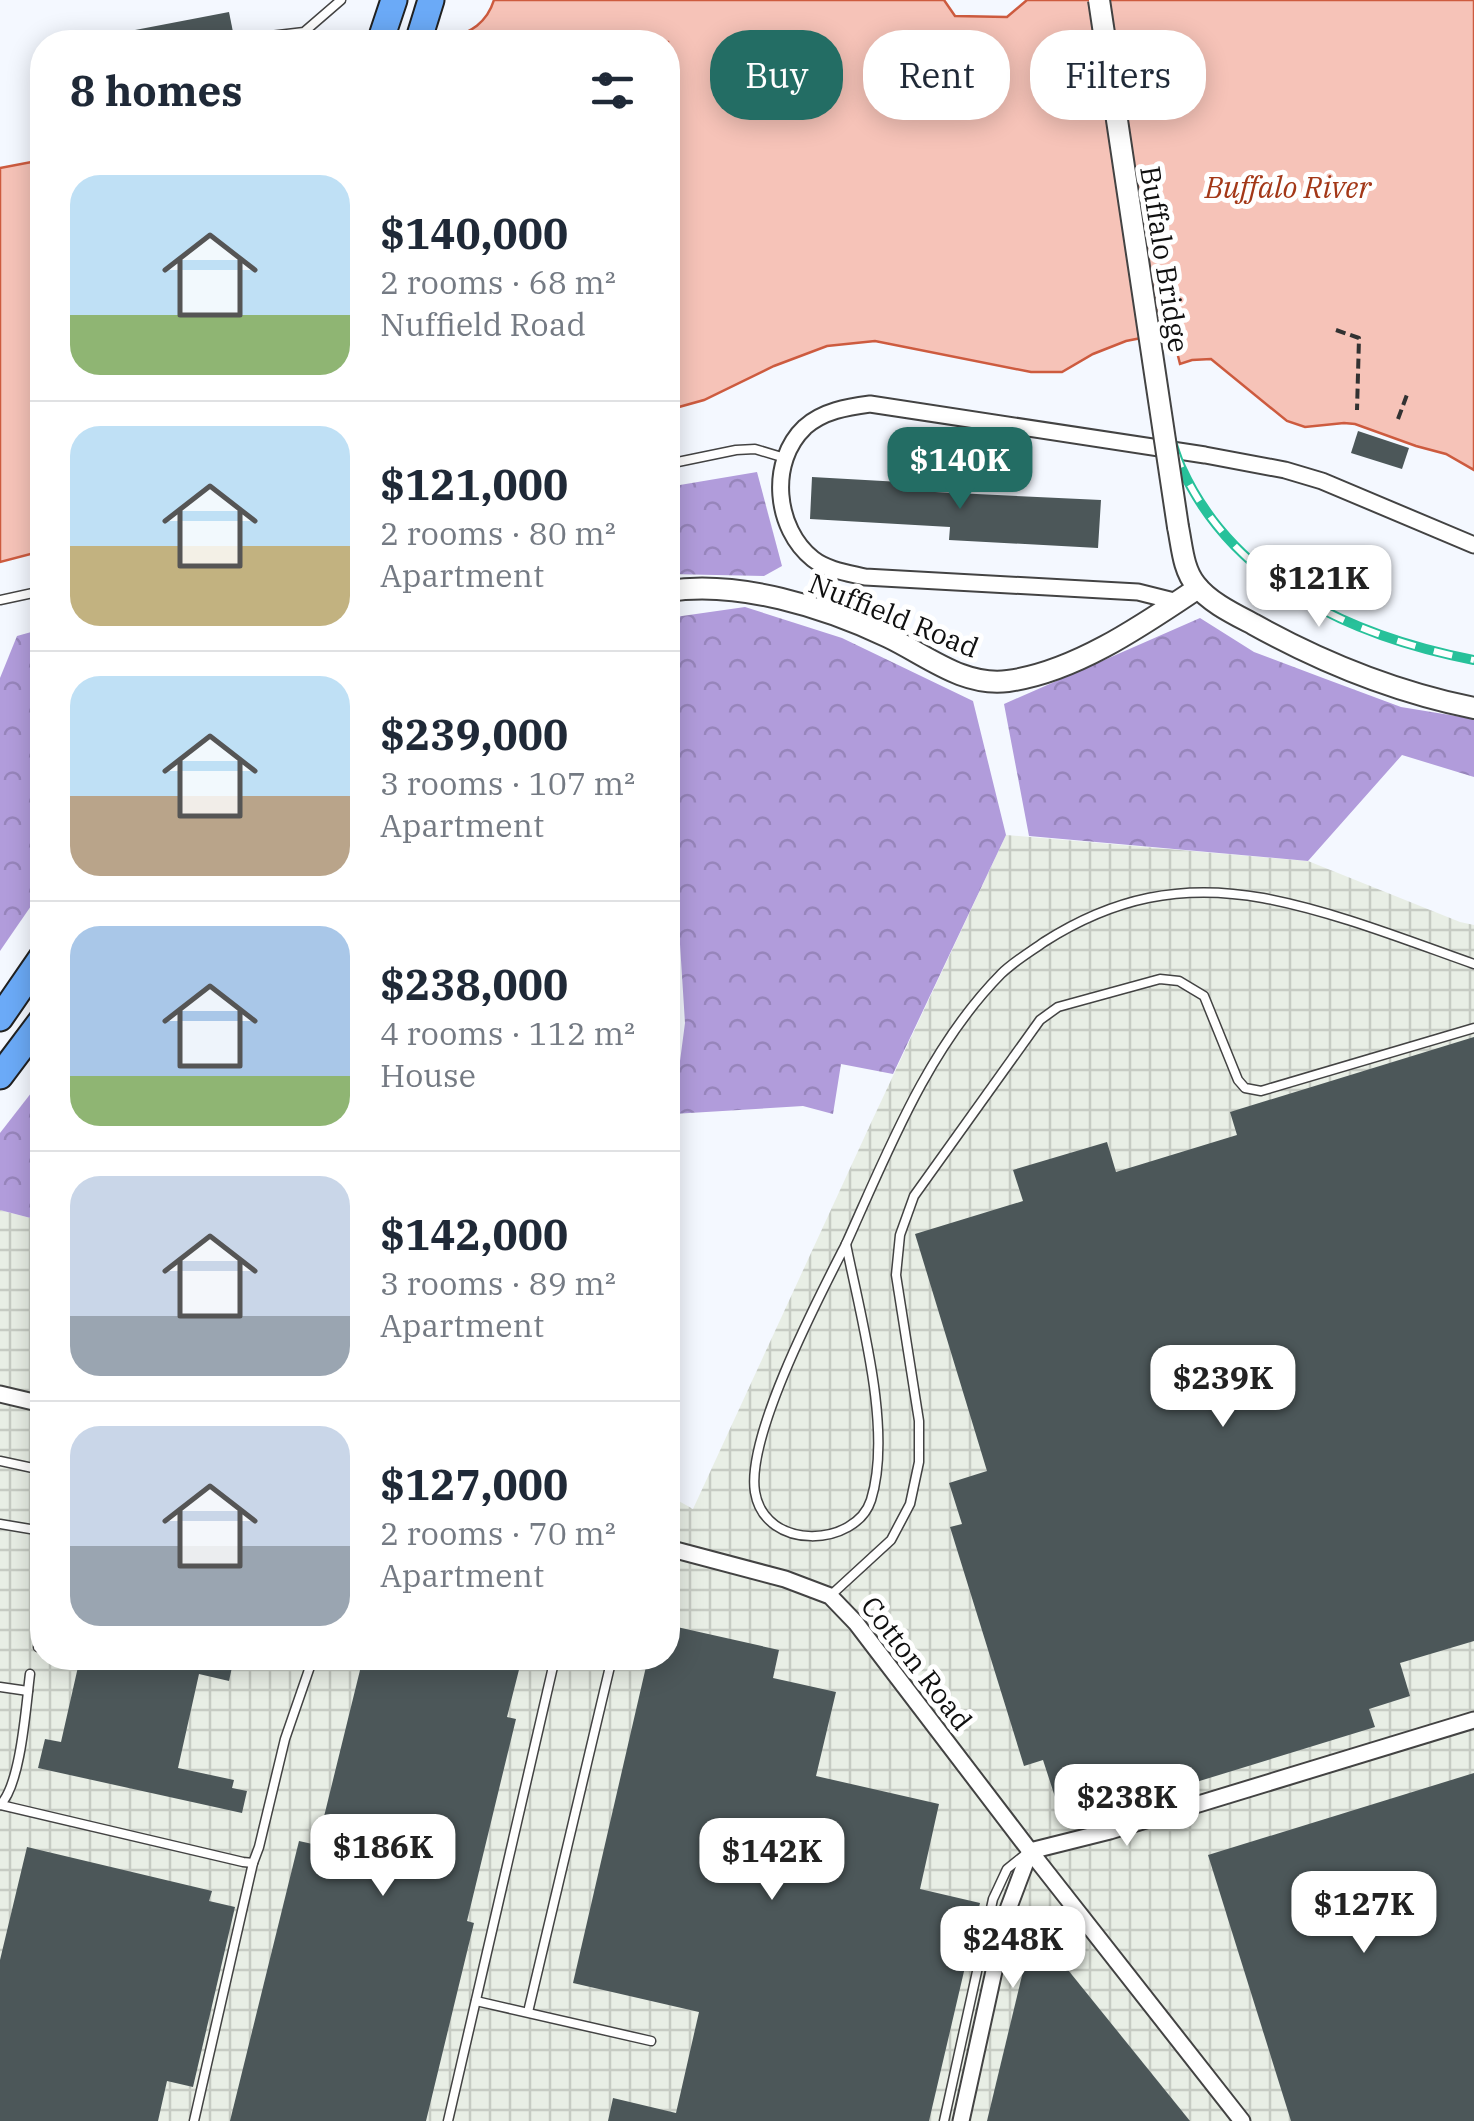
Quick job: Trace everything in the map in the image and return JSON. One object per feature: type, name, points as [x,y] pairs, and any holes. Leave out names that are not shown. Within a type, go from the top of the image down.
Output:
[{"type":"main road","points":[[384,30],[394,0]]},
{"type":"main road","points":[[421,30],[430,0]]},
{"type":"main road","points":[[0,1018],[30,974]]},
{"type":"main road","points":[[0,1076],[30,1036]]},
{"type":"street","name":"Buffalo Bridge","points":[[1098,0],[1178,527],[1189,575],[1198,588]]},
{"type":"street","points":[[1178,602],[1138,592],[876,578],[825,566],[812,558],[791,533],[780,479],[786,458],[803,429],[816,419],[848,406],[870,404],[1285,470],[1322,481],[1474,545]]},
{"type":"street","points":[[1198,588],[1245,620],[1330,664],[1411,693],[1474,708]]},
{"type":"street","name":"Nuffield Road","points":[[680,592],[740,592],[817,608],[890,638],[953,672],[1007,681],[1089,654],[1198,588]]},
{"type":"street","points":[[0,1394],[30,1401]]},
{"type":"street","name":"Cotton Road","points":[[680,1551],[785,1578],[830,1596],[856,1623],[1242,2121]]},
{"type":"street","points":[[961,2121],[1008,1912],[1030,1851],[1110,1831],[1474,1720]]},
{"type":"lane","points":[[306,30],[341,0]]},
{"type":"lane","points":[[680,462],[755,449],[786,458]]},
{"type":"lane","points":[[0,600],[30,594]]},
{"type":"lane","points":[[846,1244],[873,1380],[878,1443],[876,1478],[870,1505],[852,1524],[810,1538],[796,1536],[774,1525],[755,1494],[754,1473],[771,1408],[817,1300],[930,1069],[972,1008],[1003,972],[1070,926],[1099,912],[1177,893],[1220,893],[1297,906],[1474,964]]},
{"type":"lane","points":[[830,1596],[891,1540],[910,1504],[919,1462],[919,1421],[896,1275],[900,1236],[914,1196],[1040,1020],[1058,1006],[1160,979],[1179,980],[1204,996],[1238,1080],[1246,1088],[1261,1091],[1474,1028]]},
{"type":"lane","points":[[0,1461],[30,1467]]},
{"type":"lane","points":[[0,1524],[30,1529]]},
{"type":"lane","points":[[194,2121],[284,1739],[309,1670]]},
{"type":"lane","points":[[448,2121],[552,1670]]},
{"type":"lane","points":[[528,2012],[609,1670]]},
{"type":"lane","points":[[30,1674],[14,1778],[0,1805],[253,1863]]},
{"type":"lane","points":[[0,1687],[28,1691]]},
{"type":"lane","points":[[944,2121],[993,1900],[1007,1869],[1030,1851]]},
{"type":"lane","points":[[476,2000],[651,2041]]},
{"type":"path","points":[[1336,330],[1358,338],[1357,410]]},
{"type":"path","points":[[1398,418],[1408,392]]},
{"type":"shaded area","points":[[1006,835],[1308,861],[1474,925],[1474,2121],[0,2121],[0,1210],[30,1218],[30,1670],[680,1670],[680,1502],[693,1509]]},
{"type":"green space","points":[[757,472],[782,566],[764,576],[680,574],[680,485]]},
{"type":"green space","points":[[745,607],[842,638],[973,701],[1006,835],[893,1074],[841,1064],[833,1114],[803,1106],[680,1114],[685,1023],[680,944],[680,616]]},
{"type":"green space","points":[[1200,618],[1254,652],[1401,707],[1474,719],[1474,777],[1402,755],[1308,861],[1029,836],[1004,704]]},
{"type":"green space","points":[[30,632],[30,907],[0,951],[0,678],[17,636]]},
{"type":"green space","points":[[30,1094],[30,1218],[0,1210],[0,1133]]},
{"type":"water","name":"Buffalo River","points":[[494,0],[944,0],[955,16],[1007,17],[1027,0],[1474,0],[1474,470],[1446,454],[1355,424],[1305,427],[1287,421],[1211,359],[1180,364],[1172,332],[1126,341],[1062,372],[1031,372],[875,341],[827,346],[680,407],[680,30],[470,30],[481,22]]},
{"type":"water","points":[[30,162],[30,554],[0,562],[0,168]]},
{"type":"building","points":[[229,12],[233,30],[135,30]]},
{"type":"building","points":[[1358,431],[1409,448],[1402,469],[1351,453]]},
{"type":"building","points":[[812,477],[936,484],[935,492],[1101,500],[1098,548],[949,540],[950,527],[810,519]]},
{"type":"building","points":[[1474,1037],[1474,1641],[1400,1663],[1410,1696],[1369,1709],[1375,1727],[1102,1811],[1095,1788],[1056,1800],[1043,1760],[1024,1766],[950,1527],[962,1524],[949,1483],[987,1471],[915,1234],[1023,1201],[1013,1170],[1107,1142],[1116,1172],[1237,1135],[1230,1112]]},
{"type":"building","points":[[680,1628],[779,1650],[773,1678],[836,1692],[816,1776],[939,1804],[920,1889],[980,1903],[929,2121],[608,2121],[613,2098],[676,2113],[699,2012],[573,1983],[645,1670],[680,1670]]},
{"type":"building","points":[[77,1670],[231,1670],[229,1681],[199,1674],[178,1768],[234,1780],[232,1788],[247,1791],[242,1813],[38,1768],[45,1739],[61,1742]]},
{"type":"building","points":[[360,1670],[519,1670],[507,1717],[516,1719],[467,1921],[474,1923],[426,2121],[230,2121],[299,1841],[317,1845]]},
{"type":"building","points":[[1474,1773],[1474,2121],[1291,2121],[1208,1855]]},
{"type":"building","points":[[27,1847],[212,1891],[209,1901],[235,1907],[193,2087],[167,2081],[158,2121],[0,2121],[0,1960]]},
{"type":"building","points":[[1026,1959],[1064,1965],[1190,2121],[987,2121]]},
{"type":"railway","points":[[1102,0],[1162,400],[1181,467],[1204,508],[1232,543],[1303,599],[1385,637],[1474,660]]}]
